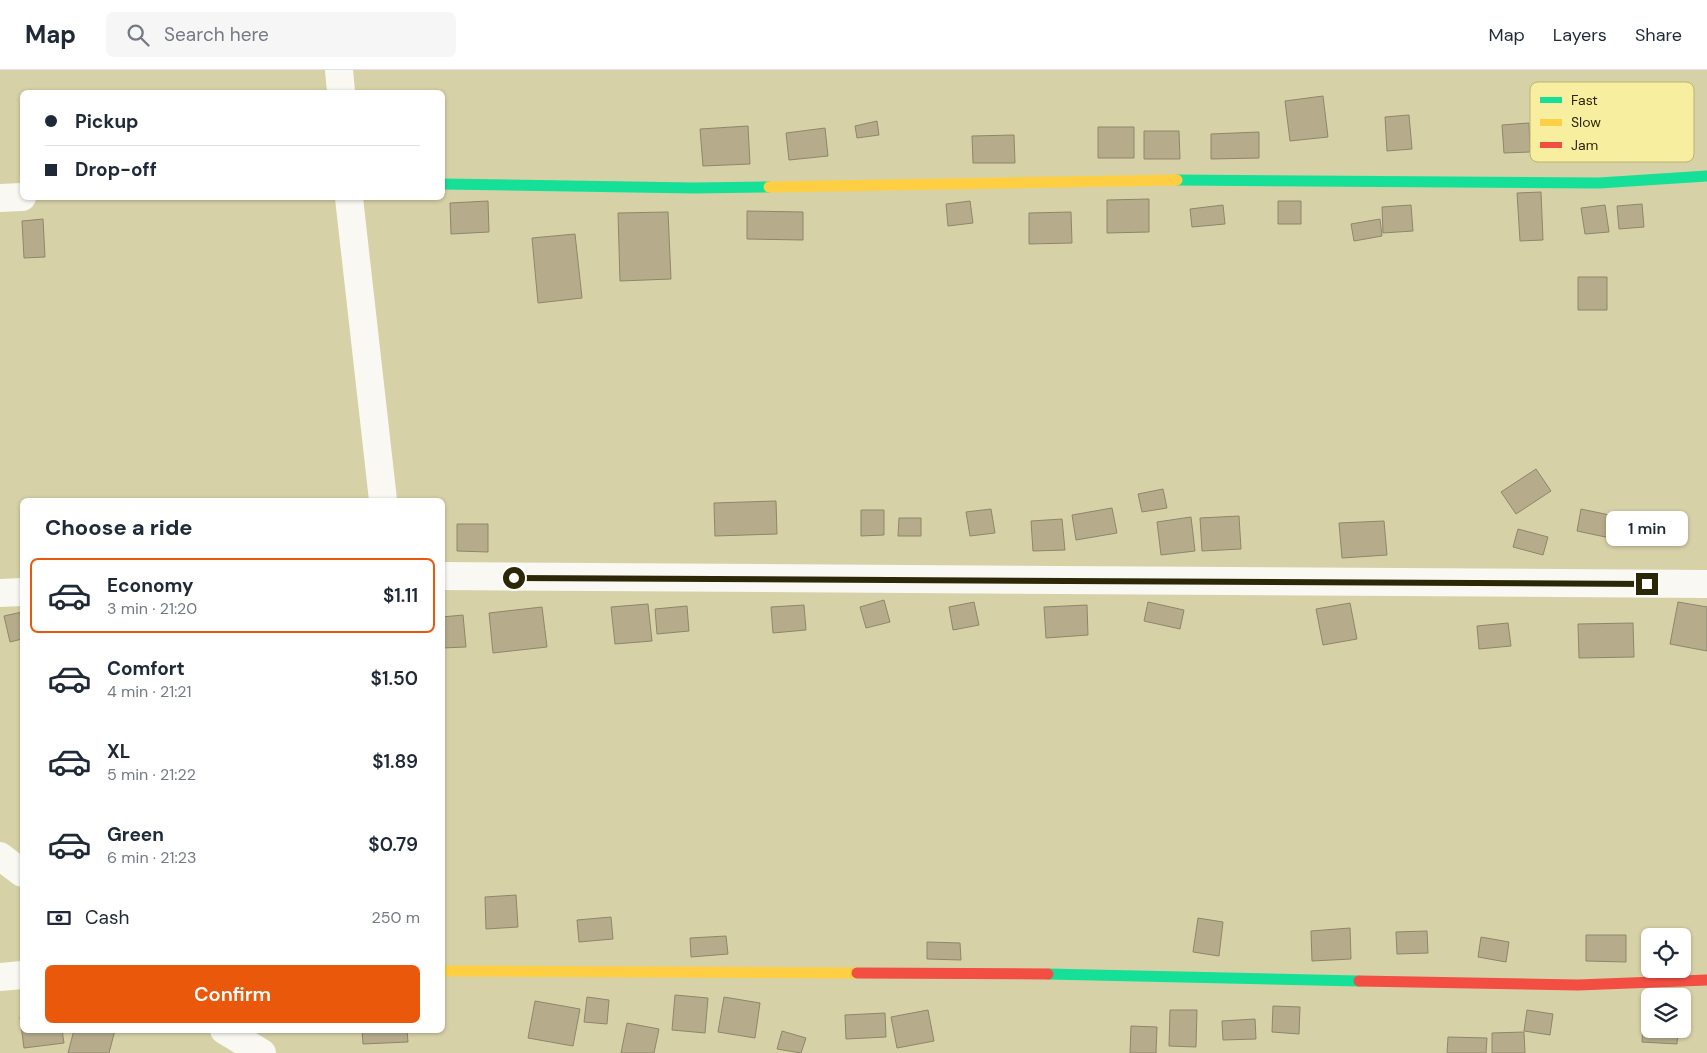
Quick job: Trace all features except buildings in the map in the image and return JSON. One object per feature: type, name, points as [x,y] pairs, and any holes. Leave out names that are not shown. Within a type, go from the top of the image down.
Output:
[{"type":"street","points":[[339,70],[341,90]]},
{"type":"street","points":[[445,184],[694,188],[1137,180],[1599,183],[1707,176]]},
{"type":"street","points":[[0,198],[20,197]]},
{"type":"street","points":[[349,200],[383,498]]},
{"type":"street","points":[[445,576],[1707,584]]},
{"type":"street","points":[[0,593],[20,592]]},
{"type":"street","points":[[0,856],[20,872]]},
{"type":"street","points":[[445,971],[1057,974],[1578,986],[1707,980]]},
{"type":"street","points":[[0,977],[20,975]]},
{"type":"street","points":[[229,1033],[262,1053]]},
{"type":"traffic: fast","points":[[1177,180],[1599,183],[1707,176]]},
{"type":"traffic: fast","points":[[445,184],[694,188],[769,187]]},
{"type":"traffic: fast","points":[[1048,974],[1359,981]]},
{"type":"traffic: slow","points":[[769,187],[1177,180]]},
{"type":"traffic: slow","points":[[445,971],[857,973]]},
{"type":"traffic: jam","points":[[857,973],[1048,974]]},
{"type":"traffic: jam","points":[[1359,981],[1578,985],[1707,980]]},
{"type":"route","points":[[514,578],[1647,584]]}]
